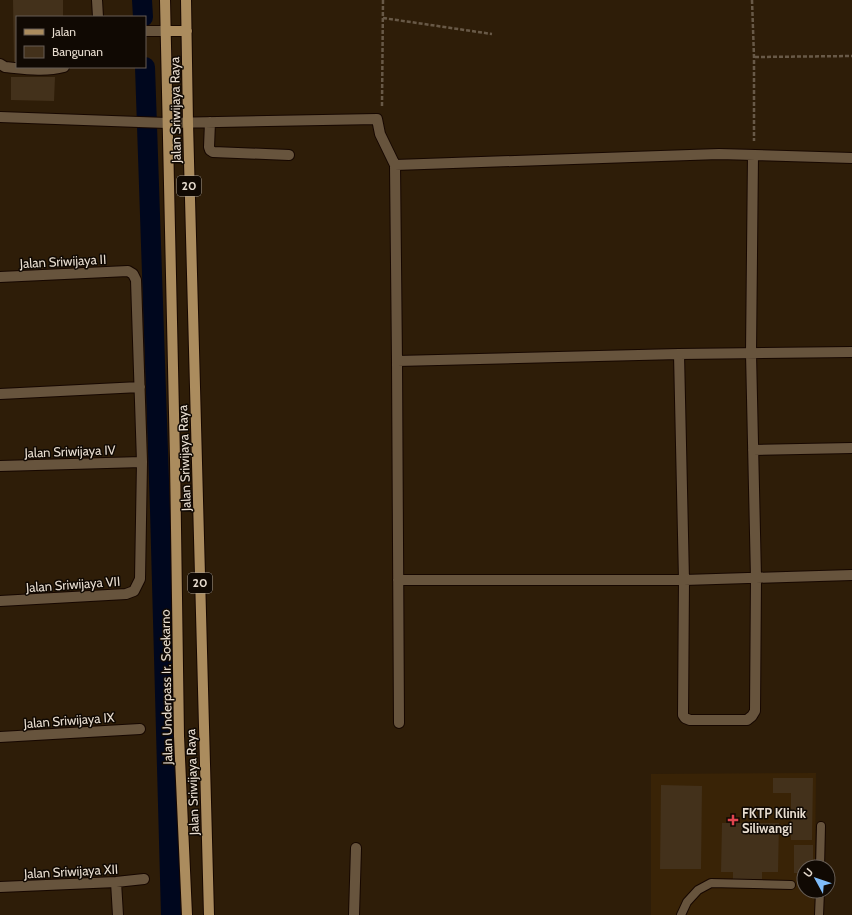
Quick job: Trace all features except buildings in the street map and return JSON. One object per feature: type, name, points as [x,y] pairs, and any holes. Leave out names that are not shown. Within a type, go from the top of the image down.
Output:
[{"type":"main road","name":"Jalan Sriwijaya Raya","points":[[165,0],[175,459]]},
{"type":"main road","name":"Jalan Sriwijaya Raya","points":[[186,0],[209,915]]},
{"type":"main road","points":[[166,31],[186,31]]},
{"type":"main road","name":"Jalan Underpass Ir. Soekarno","points":[[175,459],[179,736],[187,915]]},
{"type":"street","points":[[98,0],[98,16]]},
{"type":"street","points":[[149,31],[166,31]]},
{"type":"street","points":[[0,64],[5,67],[16,68]]},
{"type":"street","points":[[17,68],[55,70],[61,68]]},
{"type":"street","points":[[0,117],[167,123],[377,119],[380,134],[395,165],[399,724]]},
{"type":"street","points":[[210,122],[209,147],[213,152],[289,155]]},
{"type":"street","points":[[395,165],[718,154],[852,158]]},
{"type":"street","points":[[679,354],[684,580],[683,714],[685,718],[690,720],[747,720],[752,716],[755,710],[756,578],[751,353],[754,155]]},
{"type":"street","name":"Jalan Sriwijaya II","points":[[0,277],[128,271],[133,274],[136,280],[140,387]]},
{"type":"street","points":[[397,361],[679,354],[852,352]]},
{"type":"street","points":[[0,394],[140,387],[142,462]]},
{"type":"street","points":[[753,450],[852,448]]},
{"type":"street","name":"Jalan Sriwijaya IV","points":[[0,466],[142,462]]},
{"type":"street","name":"Jalan Sriwijaya VII","points":[[0,601],[126,594],[134,591],[140,579],[142,462]]},
{"type":"street","points":[[398,580],[684,580],[852,575]]},
{"type":"street","name":"Jalan Sriwijaya IX","points":[[0,737],[140,729]]},
{"type":"street","points":[[354,915],[356,848]]},
{"type":"street","name":"Jalan Sriwijaya XII","points":[[0,887],[116,882],[144,879]]},
{"type":"street","points":[[116,882],[118,915]]},
{"type":"lane","points":[[820,826],[820,859]]},
{"type":"lane","points":[[681,915],[687,902],[698,890],[711,883],[791,885]]},
{"type":"lane","points":[[819,915],[820,899]]},
{"type":"path","points":[[377,119],[382,102],[383,0]]},
{"type":"path","points":[[752,0],[754,57],[754,155]]},
{"type":"path","points":[[383,18],[492,34]]},
{"type":"path","points":[[754,57],[852,56]]},
{"type":"shaded area","name":"FKTP Klinik Siliwangi","points":[[816,773],[815,859],[796,859],[796,899],[815,899],[815,915],[651,915],[651,774]]},
{"type":"waterway","points":[[142,0],[143,16]]},
{"type":"waterway","points":[[145,68],[160,510],[171,915]]},
{"type":"place","name":"FKTP Klinik Siliwangi","points":[[733,820]]}]
